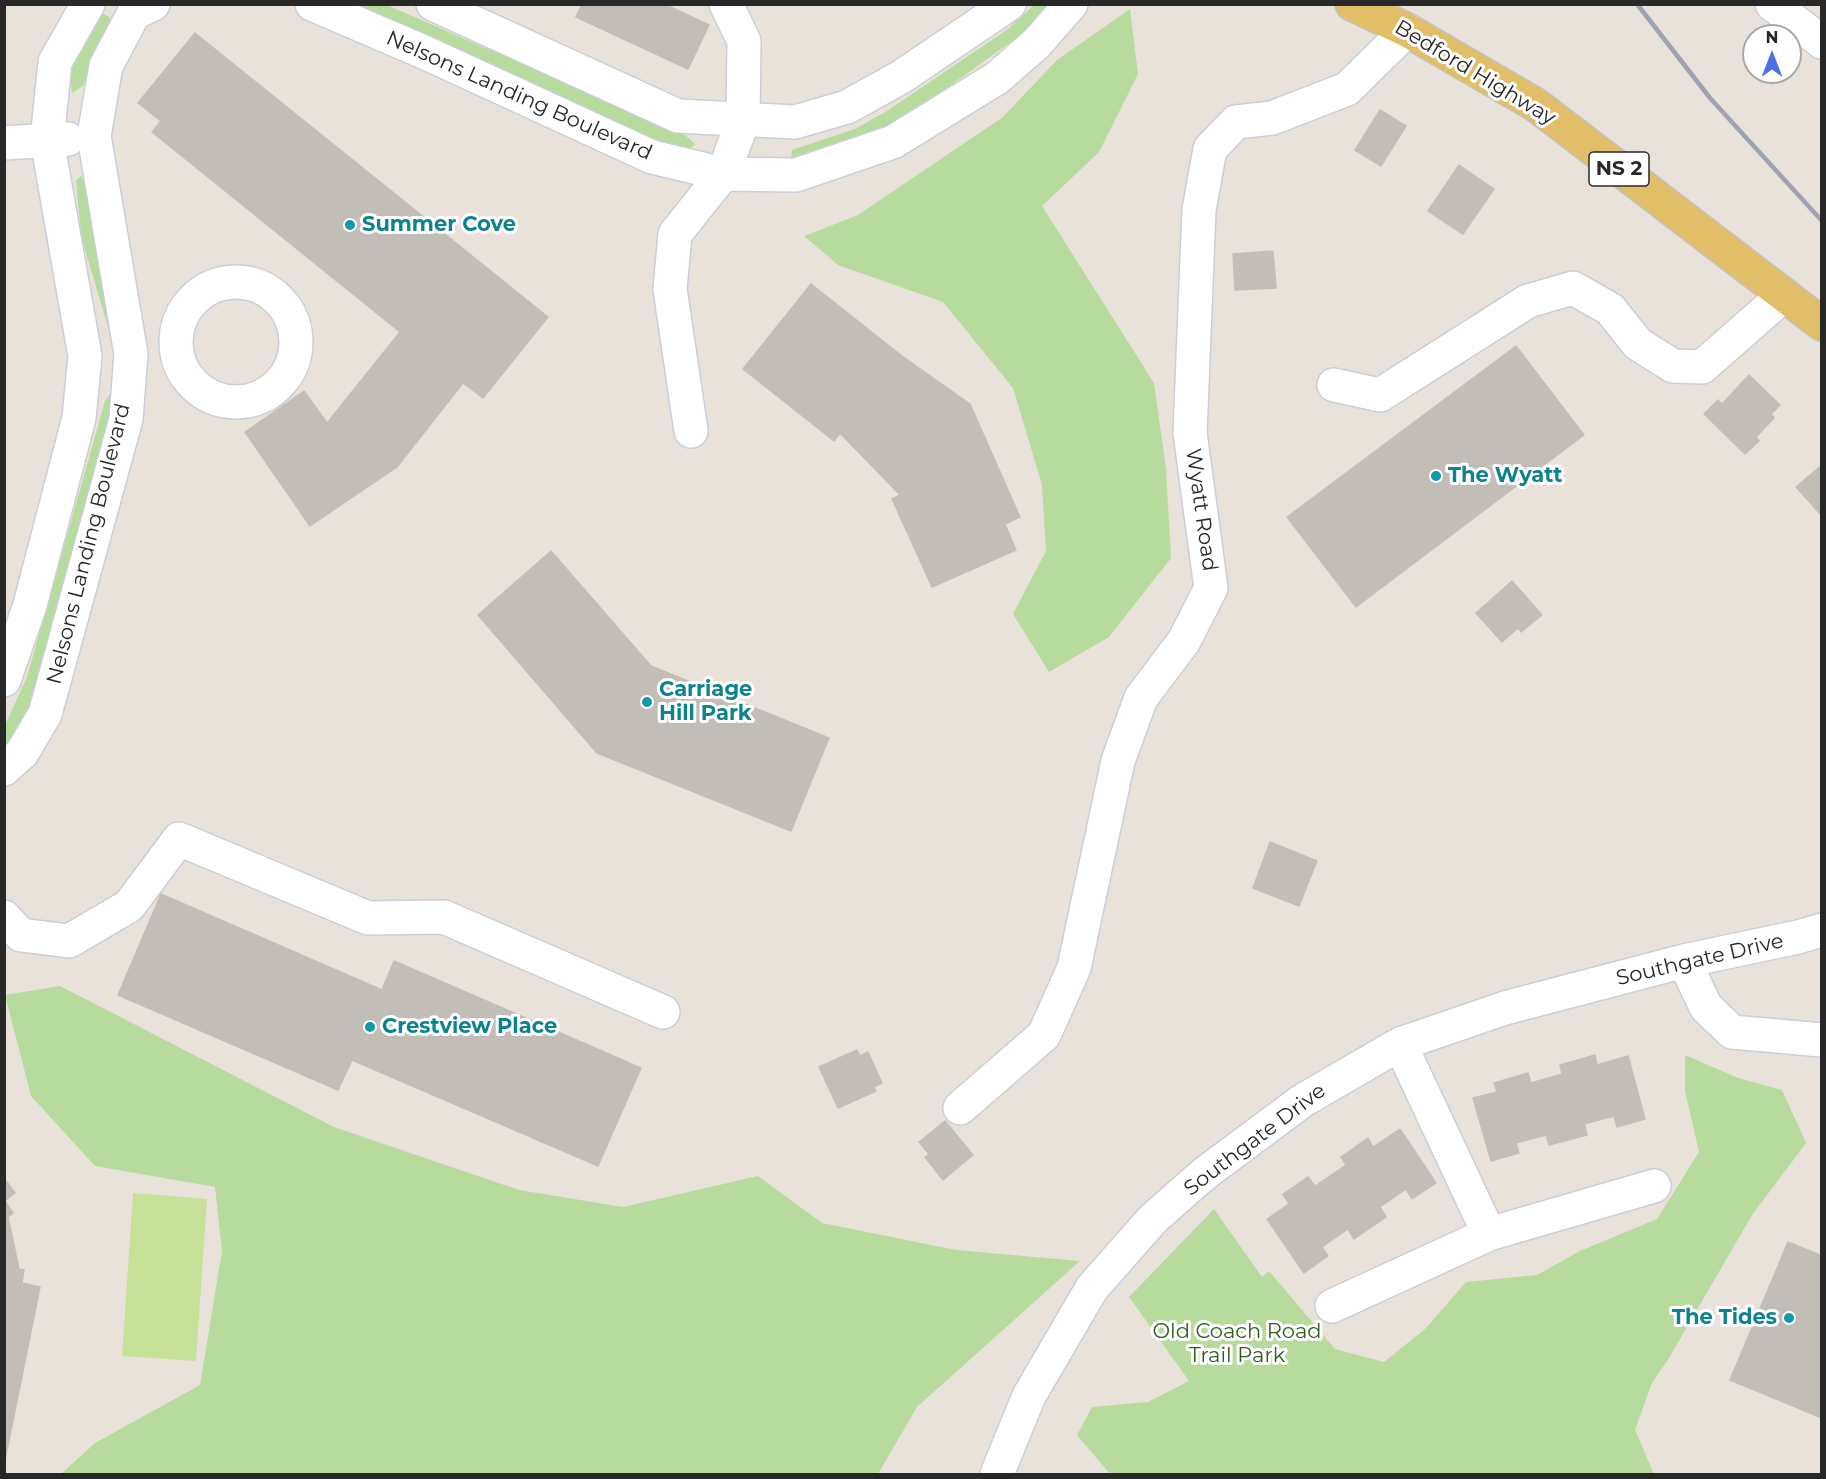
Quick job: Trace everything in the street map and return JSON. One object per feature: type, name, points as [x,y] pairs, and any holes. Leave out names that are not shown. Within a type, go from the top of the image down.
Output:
[{"type":"main road","name":"Bedford Highway","points":[[1353,4],[1407,30],[1536,105],[1821,324]]},
{"type":"street","name":"Nelsons Landing Boulevard","points":[[4,680],[30,605],[80,418],[85,356],[47,140],[54,62],[88,4]]},
{"type":"street","name":"Nelsons Landing Boulevard","points":[[312,4],[426,53],[652,157],[723,174],[796,175],[893,142],[997,78],[1037,43],[1071,4]]},
{"type":"street","points":[[433,4],[678,116],[795,122],[847,107],[901,77],[1009,4]]},
{"type":"street","points":[[691,431],[670,289],[675,234],[723,174],[743,121],[744,41],[726,4]]},
{"type":"street","points":[[1772,4],[1821,42]]},
{"type":"street","name":"Nelsons Landing Boulevard","points":[[4,769],[22,753],[45,714],[126,419],[131,354],[94,136],[106,66],[137,7]]},
{"type":"street","name":"Wyatt Road","points":[[960,1108],[1044,1035],[1074,968],[1118,761],[1141,698],[1184,641],[1211,588],[1190,433],[1199,210],[1210,148],[1236,122],[1272,118],[1347,89],[1407,30]]},
{"type":"street","points":[[4,143],[94,136]]},
{"type":"street","points":[[1335,385],[1380,395],[1528,301],[1573,288],[1610,309],[1638,344],[1673,366],[1702,367],[1784,295]]},
{"type":"street","points":[[85,356],[131,354],[178,358]]},
{"type":"street","points":[[4,917],[21,935],[69,942],[129,906],[179,839],[368,918],[444,917],[663,1012]]},
{"type":"street","name":"Southgate Drive","points":[[997,1474],[1029,1396],[1092,1288],[1153,1220],[1204,1174],[1302,1101],[1400,1044],[1505,1008],[1684,961],[1821,930]]},
{"type":"street","points":[[1684,961],[1706,1007],[1732,1032],[1821,1040]]},
{"type":"street","points":[[1400,1044],[1489,1234]]},
{"type":"street","points":[[1332,1306],[1489,1234],[1654,1186]]},
{"type":"green space","points":[[354,5],[387,5],[685,135],[695,144],[689,151],[679,150]]},
{"type":"green space","points":[[1034,5],[1053,5],[1036,24],[901,121],[860,144],[798,163],[791,158],[792,150],[855,129],[887,111],[1008,29]]},
{"type":"green space","points":[[1130,9],[1138,74],[1099,152],[1042,206],[1154,383],[1166,469],[1171,558],[1109,637],[1049,672],[1013,614],[1046,551],[1042,485],[1013,388],[943,302],[838,265],[804,236],[858,215],[1003,117],[1057,60]]},
{"type":"green space","points":[[103,14],[108,16],[113,23],[83,86],[72,93],[70,72],[79,45]]},
{"type":"green space","points":[[81,176],[87,188],[116,324],[108,327],[81,236],[76,180]]},
{"type":"green space","points":[[110,394],[117,399],[28,713],[5,748],[5,725],[27,677],[105,401]]},
{"type":"green space","points":[[60,986],[334,1127],[519,1190],[623,1207],[758,1176],[822,1223],[956,1250],[1080,1261],[917,1407],[878,1474],[61,1474],[95,1443],[200,1385],[222,1251],[215,1187],[95,1166],[31,1096],[5,995]]},
{"type":"green space","name":"Old Coach Road Trail Park","points":[[1685,1055],[1738,1078],[1782,1090],[1806,1143],[1752,1215],[1669,1358],[1652,1383],[1635,1430],[1654,1474],[1110,1474],[1077,1435],[1092,1407],[1148,1402],[1189,1381],[1129,1297],[1214,1209],[1262,1277],[1269,1271],[1335,1349],[1384,1362],[1425,1329],[1466,1282],[1537,1275],[1580,1251],[1657,1219],[1699,1152],[1685,1091]]},
{"type":"green space","points":[[133,1193],[207,1199],[196,1361],[122,1356]]},
{"type":"building","points":[[582,4],[664,4],[709,25],[688,69],[576,17]]},
{"type":"building","name":"Summer Cove","points":[[195,33],[548,317],[483,398],[463,383],[397,467],[310,526],[245,432],[304,391],[327,423],[400,332],[152,132],[161,121],[138,103]]},
{"type":"building","points":[[1380,110],[1406,126],[1381,166],[1355,150]]},
{"type":"building","points":[[1459,165],[1494,189],[1463,234],[1428,211]]},
{"type":"building","points":[[1273,251],[1276,288],[1235,290],[1233,254]]},
{"type":"building","points":[[811,284],[902,356],[970,404],[1020,517],[1005,524],[1016,550],[932,587],[892,499],[900,495],[840,433],[834,441],[743,369]]},
{"type":"building","name":"The Wyatt","points":[[1516,346],[1584,435],[1356,607],[1287,517]]},
{"type":"building","points":[[1749,375],[1780,405],[1771,414],[1774,418],[1756,437],[1759,441],[1745,454],[1704,414],[1718,400],[1722,404]]},
{"type":"building","points":[[1822,465],[1822,516],[1796,487]]},
{"type":"building","name":"Carriage Hill Park","points":[[551,551],[651,666],[829,738],[791,831],[597,753],[478,615]]},
{"type":"building","points":[[1512,581],[1542,615],[1521,632],[1518,628],[1502,642],[1476,613]]},
{"type":"building","points":[[1270,842],[1317,861],[1299,906],[1253,888]]},
{"type":"building","name":"Crestview Place","points":[[161,894],[382,990],[394,961],[641,1068],[598,1166],[352,1060],[338,1090],[118,995]]},
{"type":"building","points":[[857,1050],[860,1056],[868,1052],[882,1083],[874,1087],[876,1091],[838,1108],[819,1067]]},
{"type":"building","points":[[1595,1055],[1597,1065],[1628,1056],[1645,1119],[1617,1127],[1614,1116],[1584,1124],[1587,1135],[1549,1145],[1546,1135],[1516,1143],[1519,1153],[1491,1161],[1473,1098],[1497,1092],[1494,1083],[1528,1073],[1531,1083],[1562,1074],[1560,1065]]},
{"type":"building","points":[[945,1121],[973,1155],[943,1180],[925,1157],[929,1154],[919,1142]]},
{"type":"building","points":[[1400,1129],[1436,1183],[1412,1199],[1406,1189],[1380,1207],[1386,1217],[1354,1239],[1348,1229],[1322,1247],[1328,1256],[1304,1273],[1267,1219],[1289,1204],[1283,1194],[1308,1177],[1315,1186],[1346,1165],[1341,1157],[1368,1138],[1373,1147]]},
{"type":"building","points":[[4,1178],[15,1193],[5,1201],[13,1213],[8,1217],[19,1269],[24,1270],[22,1283],[40,1287],[4,1465]]},
{"type":"building","name":"The Tides","points":[[1788,1242],[1822,1256],[1822,1418],[1730,1380]]},
{"type":"railway","points":[[1637,4],[1710,98],[1822,221]]},
{"type":"place","name":"Summer Cove","points":[[350,225]]},
{"type":"place","name":"The Wyatt","points":[[1436,476]]},
{"type":"place","name":"Carriage Hill Park","points":[[647,702]]},
{"type":"place","name":"Crestview Place","points":[[370,1027]]},
{"type":"place","name":"The Tides","points":[[1789,1318]]}]
